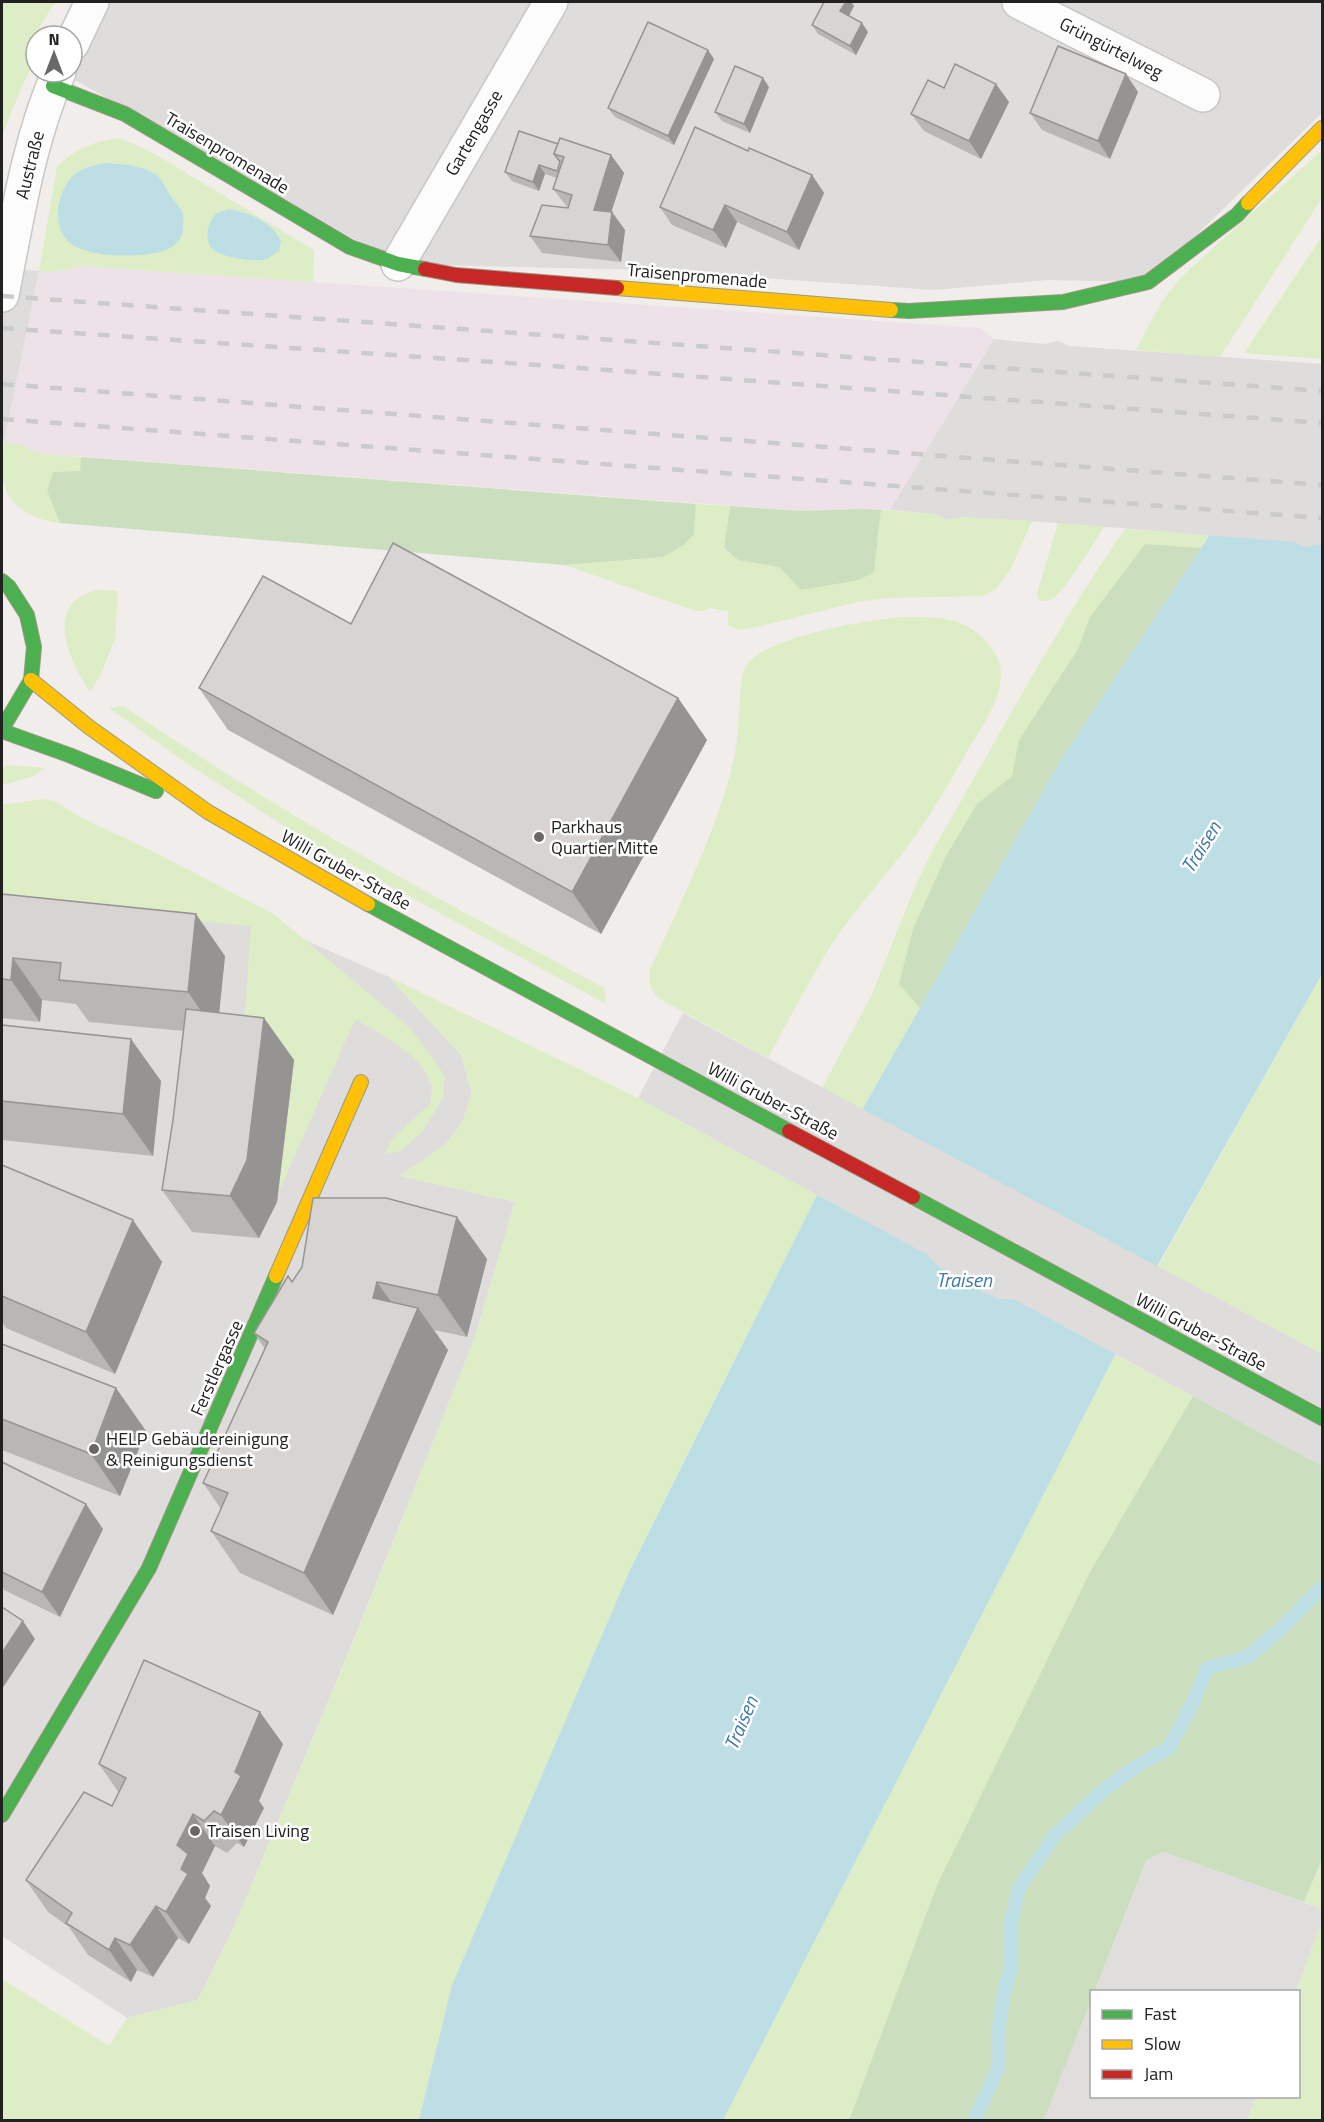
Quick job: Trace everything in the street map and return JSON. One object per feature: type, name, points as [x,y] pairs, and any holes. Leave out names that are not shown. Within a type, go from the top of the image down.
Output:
[{"type":"street","points":[[82,24],[92,2]]},
{"type":"street","name":"Gartengasse","points":[[398,264],[551,2]]},
{"type":"street","name":"Grüngürtelweg","points":[[1019,2],[1203,95]]},
{"type":"street","name":"Austraße","points":[[2,295],[25,180],[54,84]]},
{"type":"street","name":"Traisenpromenade","points":[[66,84],[125,114],[350,247],[398,264],[456,275],[909,311],[1063,302],[1148,282],[1237,215],[1323,128]]},
{"type":"street","points":[[2,581],[9,587],[27,615],[34,647],[32,680],[2,730]]},
{"type":"street","name":"Willi Gruber-Straße","points":[[32,680],[89,727],[208,812],[320,878],[1323,1418]]},
{"type":"street","name":"Willi Gruber-Straße","points":[[2,730],[208,812]]},
{"type":"street","name":"Ferstlergasse","points":[[2,1815],[148,1568],[361,1082]]},
{"type":"shaded area","points":[[99,2],[1322,2],[1322,113],[1148,282],[1048,280],[934,290],[646,270],[398,264],[82,84],[84,84],[84,29]]},
{"type":"shaded area","points":[[80,266],[980,328],[994,339],[890,510],[801,511],[36,453],[19,444],[4,442],[39,271],[56,272]]},
{"type":"shaded area","points":[[2,894],[255,918],[389,977],[461,1055],[472,1094],[462,1123],[445,1145],[400,1176],[515,1202],[474,1340],[352,1644],[234,1927],[198,2000],[127,2018],[2,1936]]},
{"type":"shaded area","points":[[1163,1852],[1322,1909],[1322,1921],[1296,1990],[1095,1990],[1146,1861]]},
{"type":"shaded area","points":[[1090,2004],[1090,2098],[1256,2098],[1247,2120],[1044,2120]]},
{"type":"green space","points":[[2,2],[55,2],[41,24],[24,24],[24,82],[2,136]]},
{"type":"green space","points":[[120,138],[153,153],[314,250],[313,282],[80,266],[56,272],[39,271],[57,167],[86,146]]},
{"type":"green space","points":[[1322,150],[1322,198],[1220,357],[1136,350],[1161,303],[1179,279]]},
{"type":"green space","points":[[1322,236],[1322,359],[1244,353]]},
{"type":"green space","points":[[4,442],[19,444],[36,453],[81,457],[81,471],[53,472],[47,491],[60,523],[29,514],[20,508],[7,493],[2,464]]},
{"type":"green space","points":[[81,457],[696,504],[694,534],[685,544],[663,557],[565,565],[60,523],[47,491],[53,472],[80,471]]},
{"type":"green space","points":[[696,504],[730,506],[724,549],[738,560],[779,567],[874,572],[881,510],[934,514],[947,520],[963,517],[1032,521],[1011,569],[996,589],[983,596],[887,598],[857,602],[739,630],[728,625],[728,611],[710,608],[696,611],[565,565],[663,557],[694,534]]},
{"type":"green space","points":[[730,506],[801,511],[881,510],[874,572],[859,580],[801,590],[779,567],[738,560],[724,548]]},
{"type":"green space","points":[[1058,523],[1104,527],[1060,592],[1052,599],[1040,601],[1037,596],[1038,590]]},
{"type":"green space","points":[[1125,529],[1209,535],[1060,761],[862,1110],[822,1088],[872,994],[928,859],[1047,650]]},
{"type":"green space","points":[[1145,544],[1201,548],[1060,761],[920,1008],[899,984],[913,929],[946,856],[977,804],[1012,776],[1019,740],[1078,649],[1090,617]]},
{"type":"green space","points":[[99,590],[118,591],[115,639],[100,676],[90,692],[68,649],[65,619],[70,606],[81,596]]},
{"type":"green space","points":[[904,617],[951,620],[972,629],[981,636],[993,650],[999,663],[1001,676],[997,697],[982,727],[924,824],[830,947],[768,1058],[658,998],[650,986],[650,970],[697,866],[727,786],[736,748],[742,676],[747,665],[764,651],[801,636],[846,625]]},
{"type":"green space","points":[[123,706],[230,776],[333,839],[604,988],[606,1004],[301,837],[182,760],[109,708]]},
{"type":"green space","points":[[7,765],[45,768],[32,777],[2,785],[2,769]]},
{"type":"green space","points":[[42,799],[55,801],[80,817],[152,851],[275,915],[411,1029],[445,1076],[443,1098],[422,1132],[400,1151],[386,1154],[392,1139],[430,1104],[432,1087],[427,1074],[400,1046],[355,1019],[278,1194],[294,1061],[242,1054],[251,926],[2,903],[2,805]]},
{"type":"green space","points":[[1322,974],[1322,1354],[1158,1267]]},
{"type":"green space","points":[[389,977],[638,1098],[817,1195],[629,1572],[452,1985],[419,2120],[2,2120],[2,1979],[109,2046],[127,2018],[198,2000],[234,1927],[352,1645],[474,1340],[515,1202],[400,1176],[445,1145],[462,1123],[472,1094],[461,1055]]},
{"type":"green space","points":[[1115,1355],[1193,1396],[1090,1572],[937,1885],[849,2120],[723,2120]]},
{"type":"green space","points":[[1193,1396],[1322,1466],[1322,1859],[1304,1902],[1163,1852],[1146,1861],[1095,1990],[1090,1990],[1090,2004],[1044,2120],[849,2120],[937,1885],[1090,1572]]},
{"type":"green space","points":[[1322,1859],[1322,1909],[1304,1902]]},
{"type":"green space","points":[[1322,1921],[1322,2120],[1247,2120],[1256,2098],[1300,2098],[1300,1990],[1296,1990]]},
{"type":"water","points":[[106,163],[138,167],[150,171],[160,179],[183,214],[183,230],[175,244],[155,253],[111,255],[78,248],[64,236],[58,218],[58,208],[64,188],[79,171]]},
{"type":"water","points":[[229,209],[252,216],[272,229],[281,241],[279,251],[267,259],[247,260],[230,257],[212,249],[207,236],[210,222],[216,214]]},
{"type":"water","name":"Traisen","points":[[1322,365],[1322,974],[1146,1286],[1115,1355],[723,2120],[419,2120],[452,1985],[629,1572],[817,1195],[862,1110],[1060,761]]},
{"type":"pier","points":[[2,269],[39,271],[4,442],[2,442]]},
{"type":"pier","points":[[994,339],[1044,344],[1058,341],[1070,346],[1322,364],[1322,544],[1305,547],[1295,542],[1032,521],[963,517],[947,520],[934,514],[890,510]]},
{"type":"pier","points":[[683,1013],[1322,1354],[1322,1466],[1013,1299],[1000,1299],[965,1285],[937,1265],[928,1255],[638,1098]]},
{"type":"building","points":[[824,2],[846,2],[840,11],[862,23],[850,46],[812,25]]},
{"type":"building","points":[[648,22],[708,50],[668,136],[608,108]]},
{"type":"building","points":[[1058,46],[1126,74],[1098,141],[1030,113]]},
{"type":"building","points":[[955,64],[996,84],[969,141],[911,114],[928,80],[944,88]]},
{"type":"building","points":[[735,66],[763,78],[744,124],[715,112]]},
{"type":"building","points":[[695,127],[748,151],[749,148],[812,175],[787,232],[725,205],[713,230],[660,207]]},
{"type":"building","points":[[519,131],[558,144],[554,154],[560,162],[557,171],[539,165],[533,182],[505,172]]},
{"type":"building","points":[[560,138],[611,155],[594,210],[612,212],[608,245],[530,236],[542,205],[568,208],[572,195],[553,189],[564,157],[554,154]]},
{"type":"building","name":"Parkhaus Quartier Mitte","points":[[393,543],[678,698],[572,892],[199,688],[263,576],[351,624]]},
{"type":"building","points":[[2,894],[196,914],[188,992],[59,980],[61,963],[13,958],[11,980],[2,979]]},
{"type":"building","points":[[186,1009],[264,1018],[247,1160],[230,1196],[162,1190]]},
{"type":"building","points":[[2,1025],[131,1039],[123,1114],[2,1101]]},
{"type":"building","points":[[2,1165],[133,1220],[86,1332],[2,1296]]},
{"type":"building","points":[[313,1198],[386,1198],[457,1217],[438,1295],[377,1282],[373,1298],[418,1308],[304,1573],[211,1531],[228,1493],[203,1483],[268,1342],[254,1333],[288,1276],[292,1282],[302,1267]]},
{"type":"building","points":[[2,1344],[116,1388],[91,1454],[2,1419]]},
{"type":"building","points":[[2,1462],[86,1504],[42,1592],[2,1572]]},
{"type":"building","points":[[2,1607],[23,1621],[2,1653]]},
{"type":"building","name":"Traisen Living","points":[[144,1660],[260,1712],[235,1772],[241,1776],[221,1815],[214,1811],[204,1821],[193,1814],[177,1845],[188,1854],[181,1869],[188,1874],[166,1912],[156,1906],[130,1945],[115,1938],[109,1950],[66,1923],[72,1913],[26,1880],[84,1792],[112,1806],[126,1778],[99,1764]]},
{"type":"waterway","points":[[974,2120],[998,2069],[998,2034],[1004,1991],[1010,1971],[1010,1926],[1019,1888],[1055,1835],[1104,1790],[1135,1767],[1169,1748],[1195,1698],[1207,1668],[1247,1657],[1281,1629],[1322,1587]]},
{"type":"railway","points":[[2,296],[1322,391]]},
{"type":"railway","points":[[2,328],[1322,423]]},
{"type":"railway","points":[[2,384],[1322,485]]},
{"type":"railway","points":[[2,419],[1322,518]]},
{"type":"traffic: fast","points":[[53,86],[125,114],[350,247],[398,264],[425,269]]},
{"type":"traffic: fast","points":[[891,310],[909,311],[1063,302],[1148,282],[1237,215],[1248,203]]},
{"type":"traffic: fast","points":[[2,581],[9,587],[27,615],[34,647],[31,680],[2,729]]},
{"type":"traffic: fast","points":[[2,731],[69,755],[156,791]]},
{"type":"traffic: fast","points":[[368,904],[789,1131]]},
{"type":"traffic: fast","points":[[913,1197],[1322,1418]]},
{"type":"traffic: fast","points":[[2,1815],[149,1568],[276,1276]]},
{"type":"traffic: slow","points":[[1248,203],[1322,128]]},
{"type":"traffic: slow","points":[[617,288],[891,310]]},
{"type":"traffic: slow","points":[[31,680],[89,727],[208,812],[368,904]]},
{"type":"traffic: slow","points":[[276,1276],[361,1082]]},
{"type":"traffic: jam","points":[[425,269],[456,275],[617,288]]},
{"type":"traffic: jam","points":[[789,1131],[913,1197]]},
{"type":"place","name":"Parkhaus Quartier Mitte","points":[[539,837]]},
{"type":"place","name":"HELP Gebäudereinigung & Reinigungsdienst","points":[[94,1449]]},
{"type":"place","name":"Traisen Living","points":[[195,1831]]}]
